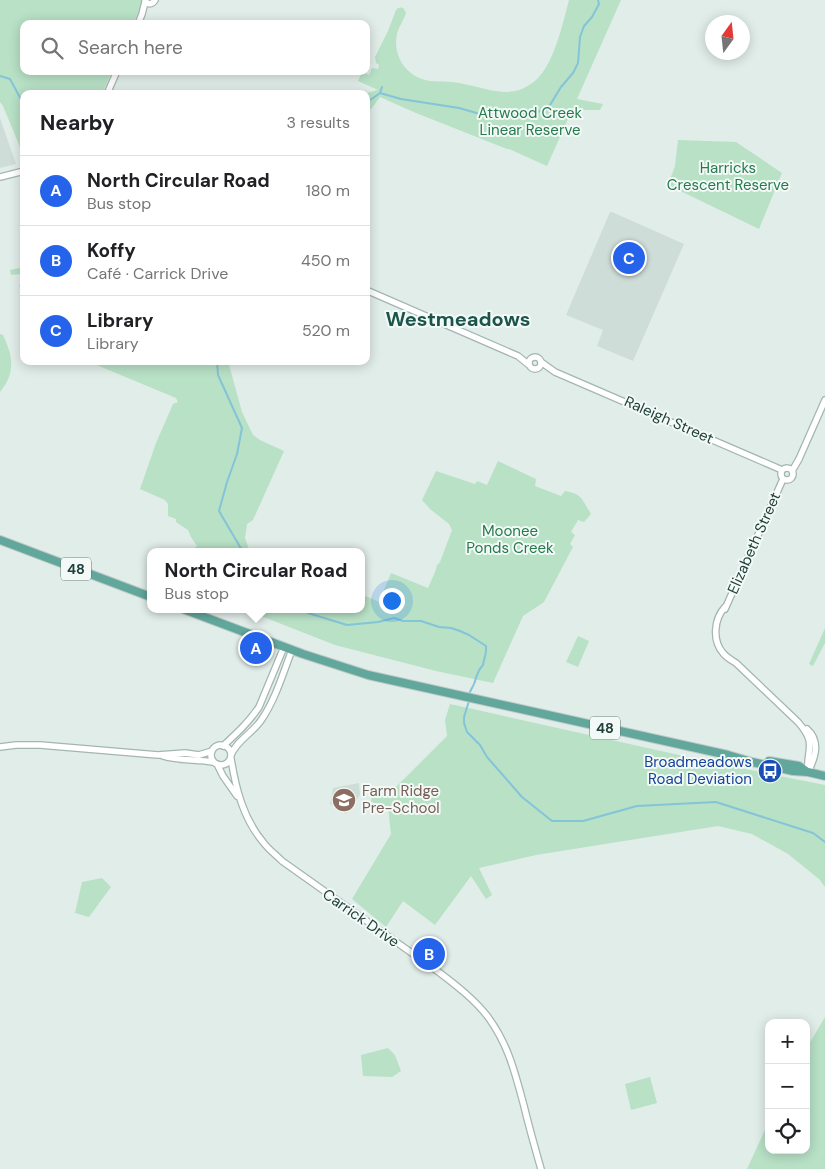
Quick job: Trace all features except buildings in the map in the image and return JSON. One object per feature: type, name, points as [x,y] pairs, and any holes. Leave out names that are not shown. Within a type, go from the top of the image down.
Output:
[{"type":"main road","name":"48","points":[[0,540],[147,595]]},
{"type":"main road","name":"48","points":[[194,613],[292,650],[368,675],[728,754],[752,762],[825,776]]},
{"type":"street","points":[[140,20],[149,1]]},
{"type":"street","points":[[109,90],[115,75]]},
{"type":"street","points":[[0,177],[20,172]]},
{"type":"street","points":[[370,292],[518,356],[537,358],[541,365],[537,369],[533,369],[518,356]]},
{"type":"street","points":[[529,365],[529,361],[532,358]]},
{"type":"street","name":"Raleigh Street","points":[[541,362],[555,372],[782,470]]},
{"type":"street","name":"Raleigh Street","points":[[537,369],[555,372]]},
{"type":"street","points":[[792,471],[785,468],[782,470],[781,476],[786,480],[790,479],[793,475],[792,471],[825,400]]},
{"type":"street","name":"Elizabeth Street","points":[[783,479],[715,630],[721,651],[736,663],[805,730],[809,738],[810,749],[807,763],[808,772]]},
{"type":"street","points":[[223,746],[235,736],[259,707],[284,647]]},
{"type":"street","points":[[0,747],[40,745],[158,755],[180,760],[196,760],[223,765],[231,757],[237,744],[260,722],[269,708],[292,650]]},
{"type":"street","points":[[268,684],[278,687]]},
{"type":"street","points":[[158,755],[185,753],[199,755],[212,751],[217,746],[223,746],[229,749],[231,757]]},
{"type":"street","points":[[212,751],[211,757],[215,763]]},
{"type":"street","name":"Carrick Drive","points":[[231,757],[240,800],[248,820],[260,837],[282,861],[440,973],[462,990],[488,1017],[508,1051],[515,1070],[540,1169]]},
{"type":"street","name":"Carrick Drive","points":[[215,763],[240,800]]},
{"type":"street","points":[[223,776],[234,772]]},
{"type":"shaded area","points":[[0,118],[16,164],[0,168]]},
{"type":"shaded area","points":[[610,212],[684,244],[633,361],[597,346],[603,330],[566,315]]},
{"type":"shaded area","name":"Farm Ridge Pre-School","points":[[359,783],[360,795],[346,814],[330,804],[333,788]]},
{"type":"green space","points":[[0,0],[141,0],[142,4],[135,20],[20,20],[20,75],[110,75],[104,90],[20,90],[20,147],[0,102]]},
{"type":"green space","name":"Attwood Creek Linear Reserve","points":[[569,0],[621,0],[577,99],[603,104],[600,110],[572,110],[547,166],[380,97],[370,109],[370,92],[378,90],[358,81],[361,75],[370,75],[372,68],[378,69],[379,65],[376,63],[375,57],[398,8],[403,8],[406,13],[397,34],[397,50],[399,58],[408,71],[430,81],[456,82],[501,92],[518,90],[536,80],[553,54]]},
{"type":"green space","name":"Harricks Crescent Reserve","points":[[678,140],[736,142],[782,173],[759,229],[668,185],[675,166]]},
{"type":"green space","points":[[20,268],[20,274],[11,275],[10,270]]},
{"type":"green space","points":[[0,334],[3,335],[9,350],[11,371],[0,392]]},
{"type":"green space","points":[[97,365],[229,365],[242,412],[253,435],[284,451],[253,520],[247,524],[245,538],[249,548],[194,548],[197,546],[188,530],[176,522],[176,519],[168,516],[168,504],[165,500],[140,489],[156,443],[173,404],[178,402],[176,398]]},
{"type":"green space","name":"Moonee Ponds Creek","points":[[498,461],[536,479],[535,486],[561,496],[565,491],[579,496],[591,514],[584,522],[578,520],[571,532],[575,535],[570,544],[573,547],[544,602],[523,616],[493,683],[436,671],[335,645],[253,613],[365,613],[365,596],[379,602],[391,573],[428,588],[452,530],[449,524],[422,500],[436,471],[475,484],[477,481],[487,485]]},
{"type":"green space","points":[[825,628],[825,643],[813,666],[809,664]]},
{"type":"green space","points":[[578,636],[589,641],[578,667],[566,662]]},
{"type":"green space","points":[[450,704],[715,763],[825,785],[825,887],[819,879],[788,854],[752,834],[718,826],[536,855],[479,868],[492,895],[486,899],[471,876],[435,925],[403,901],[386,927],[352,899],[391,834],[388,807],[371,802],[372,792],[393,790],[447,736],[445,720]]},
{"type":"green space","points":[[102,878],[111,887],[89,917],[75,913],[82,882]]},
{"type":"green space","points":[[825,1017],[825,1169],[747,1169],[765,1130],[765,1154],[810,1154],[810,1042]]},
{"type":"green space","points":[[388,1048],[395,1055],[401,1071],[392,1077],[363,1076],[361,1055]]},
{"type":"green space","points":[[650,1077],[657,1103],[631,1110],[625,1084]]},
{"type":"waterway","points":[[370,100],[380,93],[401,99],[459,108],[487,116],[504,117],[542,111],[550,105],[561,87],[573,73],[578,63],[580,37],[584,26],[592,17],[599,4],[598,0]]},
{"type":"waterway","name":"Moonee Ponds Creek","points":[[0,76],[10,79],[20,98]]},
{"type":"waterway","points":[[380,93],[382,87]]},
{"type":"waterway","name":"Moonee Ponds Creek","points":[[217,365],[218,375],[242,428],[237,454],[219,511],[241,548]]},
{"type":"waterway","name":"Moonee Ponds Creek","points":[[308,613],[347,625],[378,622],[394,618],[403,621],[421,621],[439,627],[451,628],[469,635],[486,646],[483,665],[478,672],[469,696]]},
{"type":"waterway","name":"Moonee Ponds Creek","points":[[469,701],[464,717],[467,732],[480,745],[487,757],[522,797],[552,821],[583,821],[637,806],[716,802],[813,833],[825,842]]},
{"type":"place","name":"Library","points":[[629,258]]},
{"type":"place","name":"North Circular Road","points":[[256,648]]},
{"type":"place","name":"Broadmeadows Road Deviation","points":[[770,771]]},
{"type":"place","name":"Farm Ridge Pre-School","points":[[344,800]]},
{"type":"place","name":"Koffy","points":[[429,954]]},
{"type":"district","name":"Westmeadows","points":[[458,319]]}]
